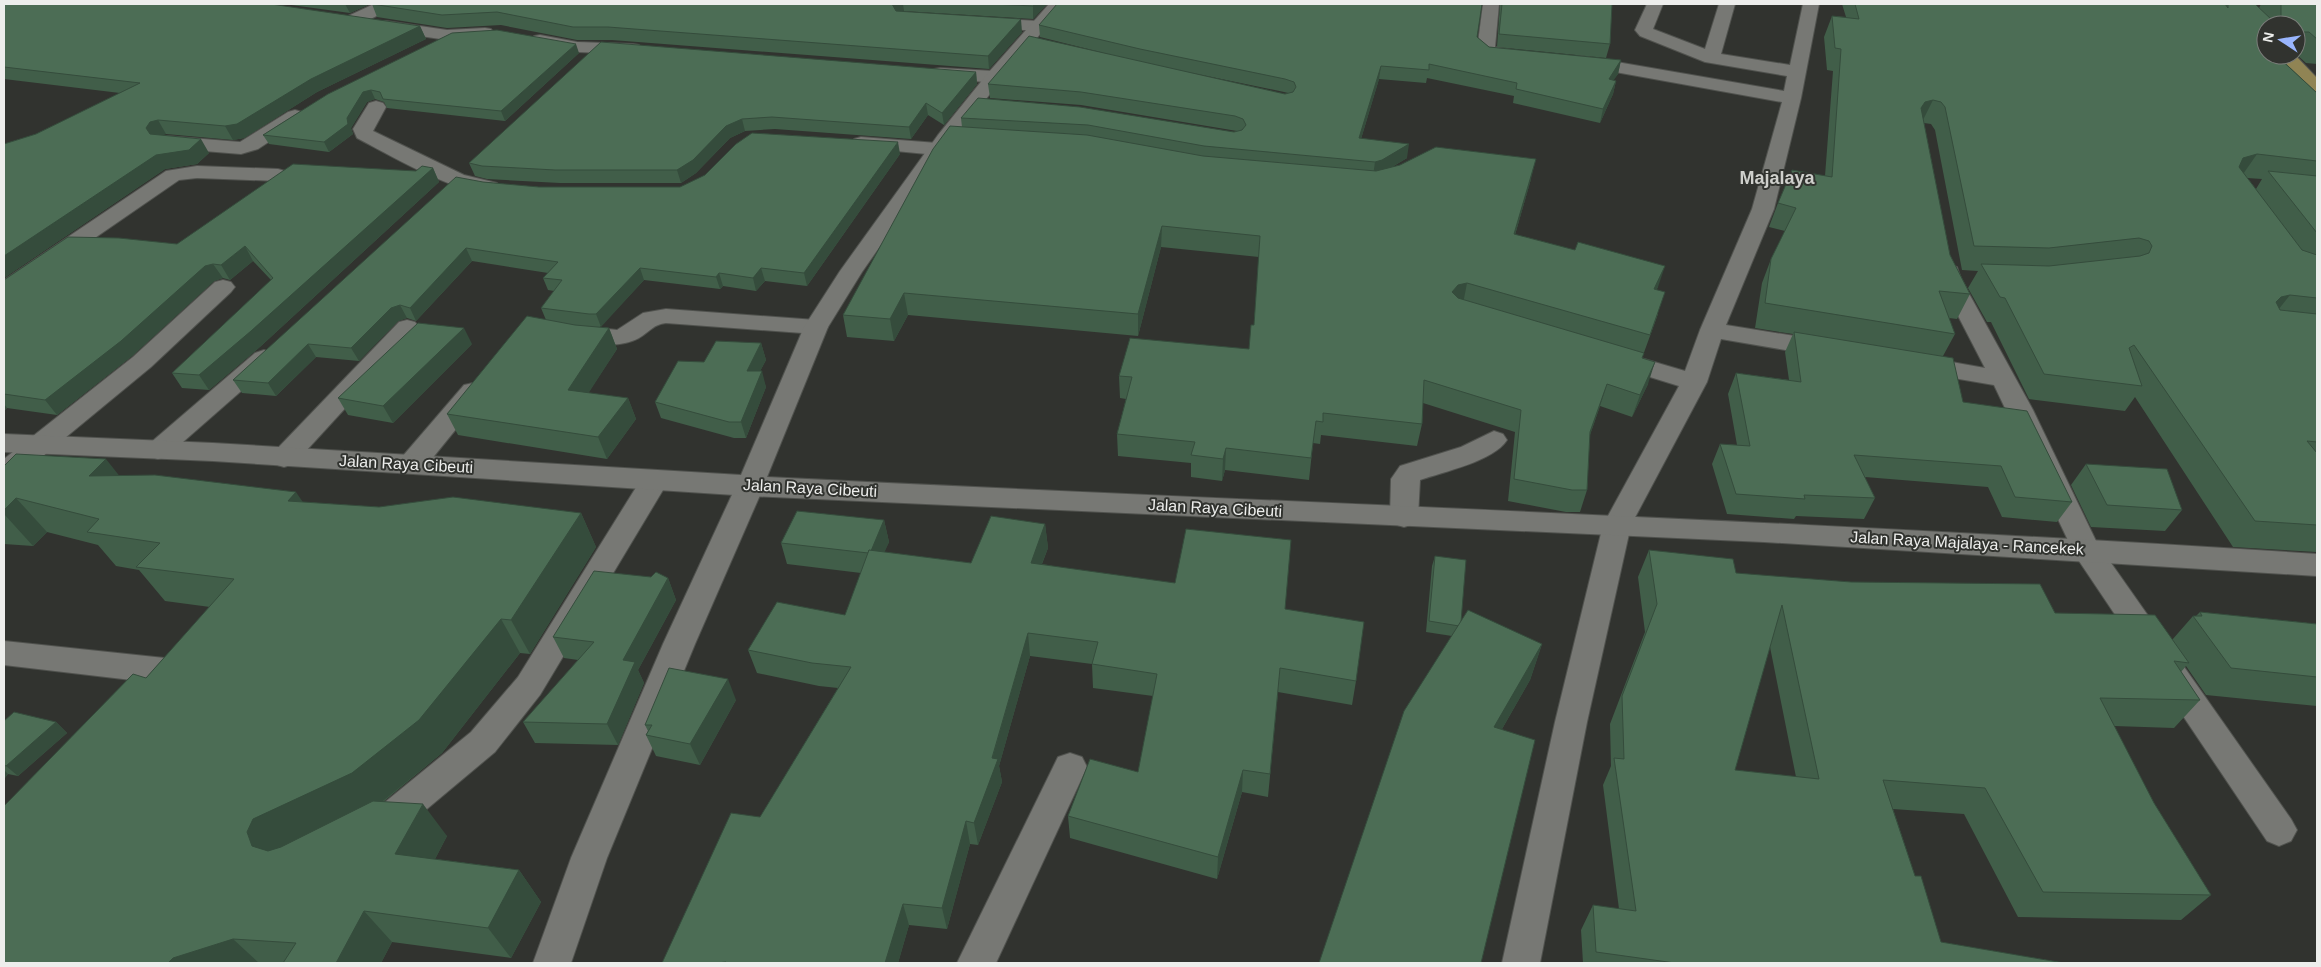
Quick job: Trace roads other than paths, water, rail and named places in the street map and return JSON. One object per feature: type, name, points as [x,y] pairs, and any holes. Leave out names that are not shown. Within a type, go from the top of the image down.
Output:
[{"type":"main road","points":[[2295,65],[2317,88]]},
{"type":"street","points":[[387,4],[346,20],[452,35],[501,32]]},
{"type":"street","points":[[552,963],[589,858],[750,486],[799,364],[816,327],[851,271],[949,143],[983,105],[994,77],[1036,37],[1058,4]]},
{"type":"street","points":[[1491,4],[1486,50],[1498,55],[1534,57]]},
{"type":"street","points":[[1655,4],[1645,31],[1711,58],[1798,72]]},
{"type":"street","points":[[1711,58],[1726,4]]},
{"type":"street","points":[[1521,963],[1571,722],[1617,525],[1694,382],[1712,330],[1763,209],[1792,98],[1812,4]]},
{"type":"street","points":[[962,21],[1036,37]]},
{"type":"street","points":[[427,48],[452,35]]},
{"type":"street","points":[[522,36],[577,47],[651,50]]},
{"type":"street","points":[[578,67],[599,47]]},
{"type":"street","points":[[1562,59],[1598,63],[1792,98]]},
{"type":"street","points":[[926,72],[994,77]]},
{"type":"street","points":[[166,142],[241,148],[251,145],[314,104]]},
{"type":"street","points":[[376,107],[363,129],[364,134],[451,186],[506,188]]},
{"type":"street","points":[[841,141],[949,143]]},
{"type":"street","points":[[451,186],[477,163]]},
{"type":"street","points":[[4,290],[173,176],[197,172],[278,175]]},
{"type":"street","points":[[1945,251],[1950,279],[2020,410],[2085,548],[2279,830]]},
{"type":"street","points":[[1950,279],[1978,280]]},
{"type":"street","points":[[4,472],[142,362],[223,287]]},
{"type":"street","points":[[552,330],[616,337],[633,331],[646,319],[666,316],[816,327]]},
{"type":"street","points":[[284,458],[407,327]]},
{"type":"street","points":[[1712,330],[1853,353]]},
{"type":"street","points":[[158,450],[278,345]]},
{"type":"street","points":[[1598,353],[1694,382]]},
{"type":"street","points":[[1900,361],[2003,379]]},
{"type":"street","points":[[412,464],[486,376]]},
{"type":"street","points":[[1404,517],[1405,480],[1410,474],[1470,453],[1494,440]]},
{"type":"street","name":"Jalan Raya Cibeuti","points":[[4,443],[412,464],[750,486],[1404,517],[1617,525]]},
{"type":"street","points":[[357,835],[391,818],[483,742],[528,686],[655,480]]},
{"type":"street","name":"Jalan Raya Majalaya - Rancekek","points":[[1617,525],[2085,548],[2317,565]]},
{"type":"street","points":[[4,653],[174,672]]},
{"type":"street","points":[[976,963],[1070,768]]},
{"type":"district","name":"Majalaya","points":[[1777,178]]}]
